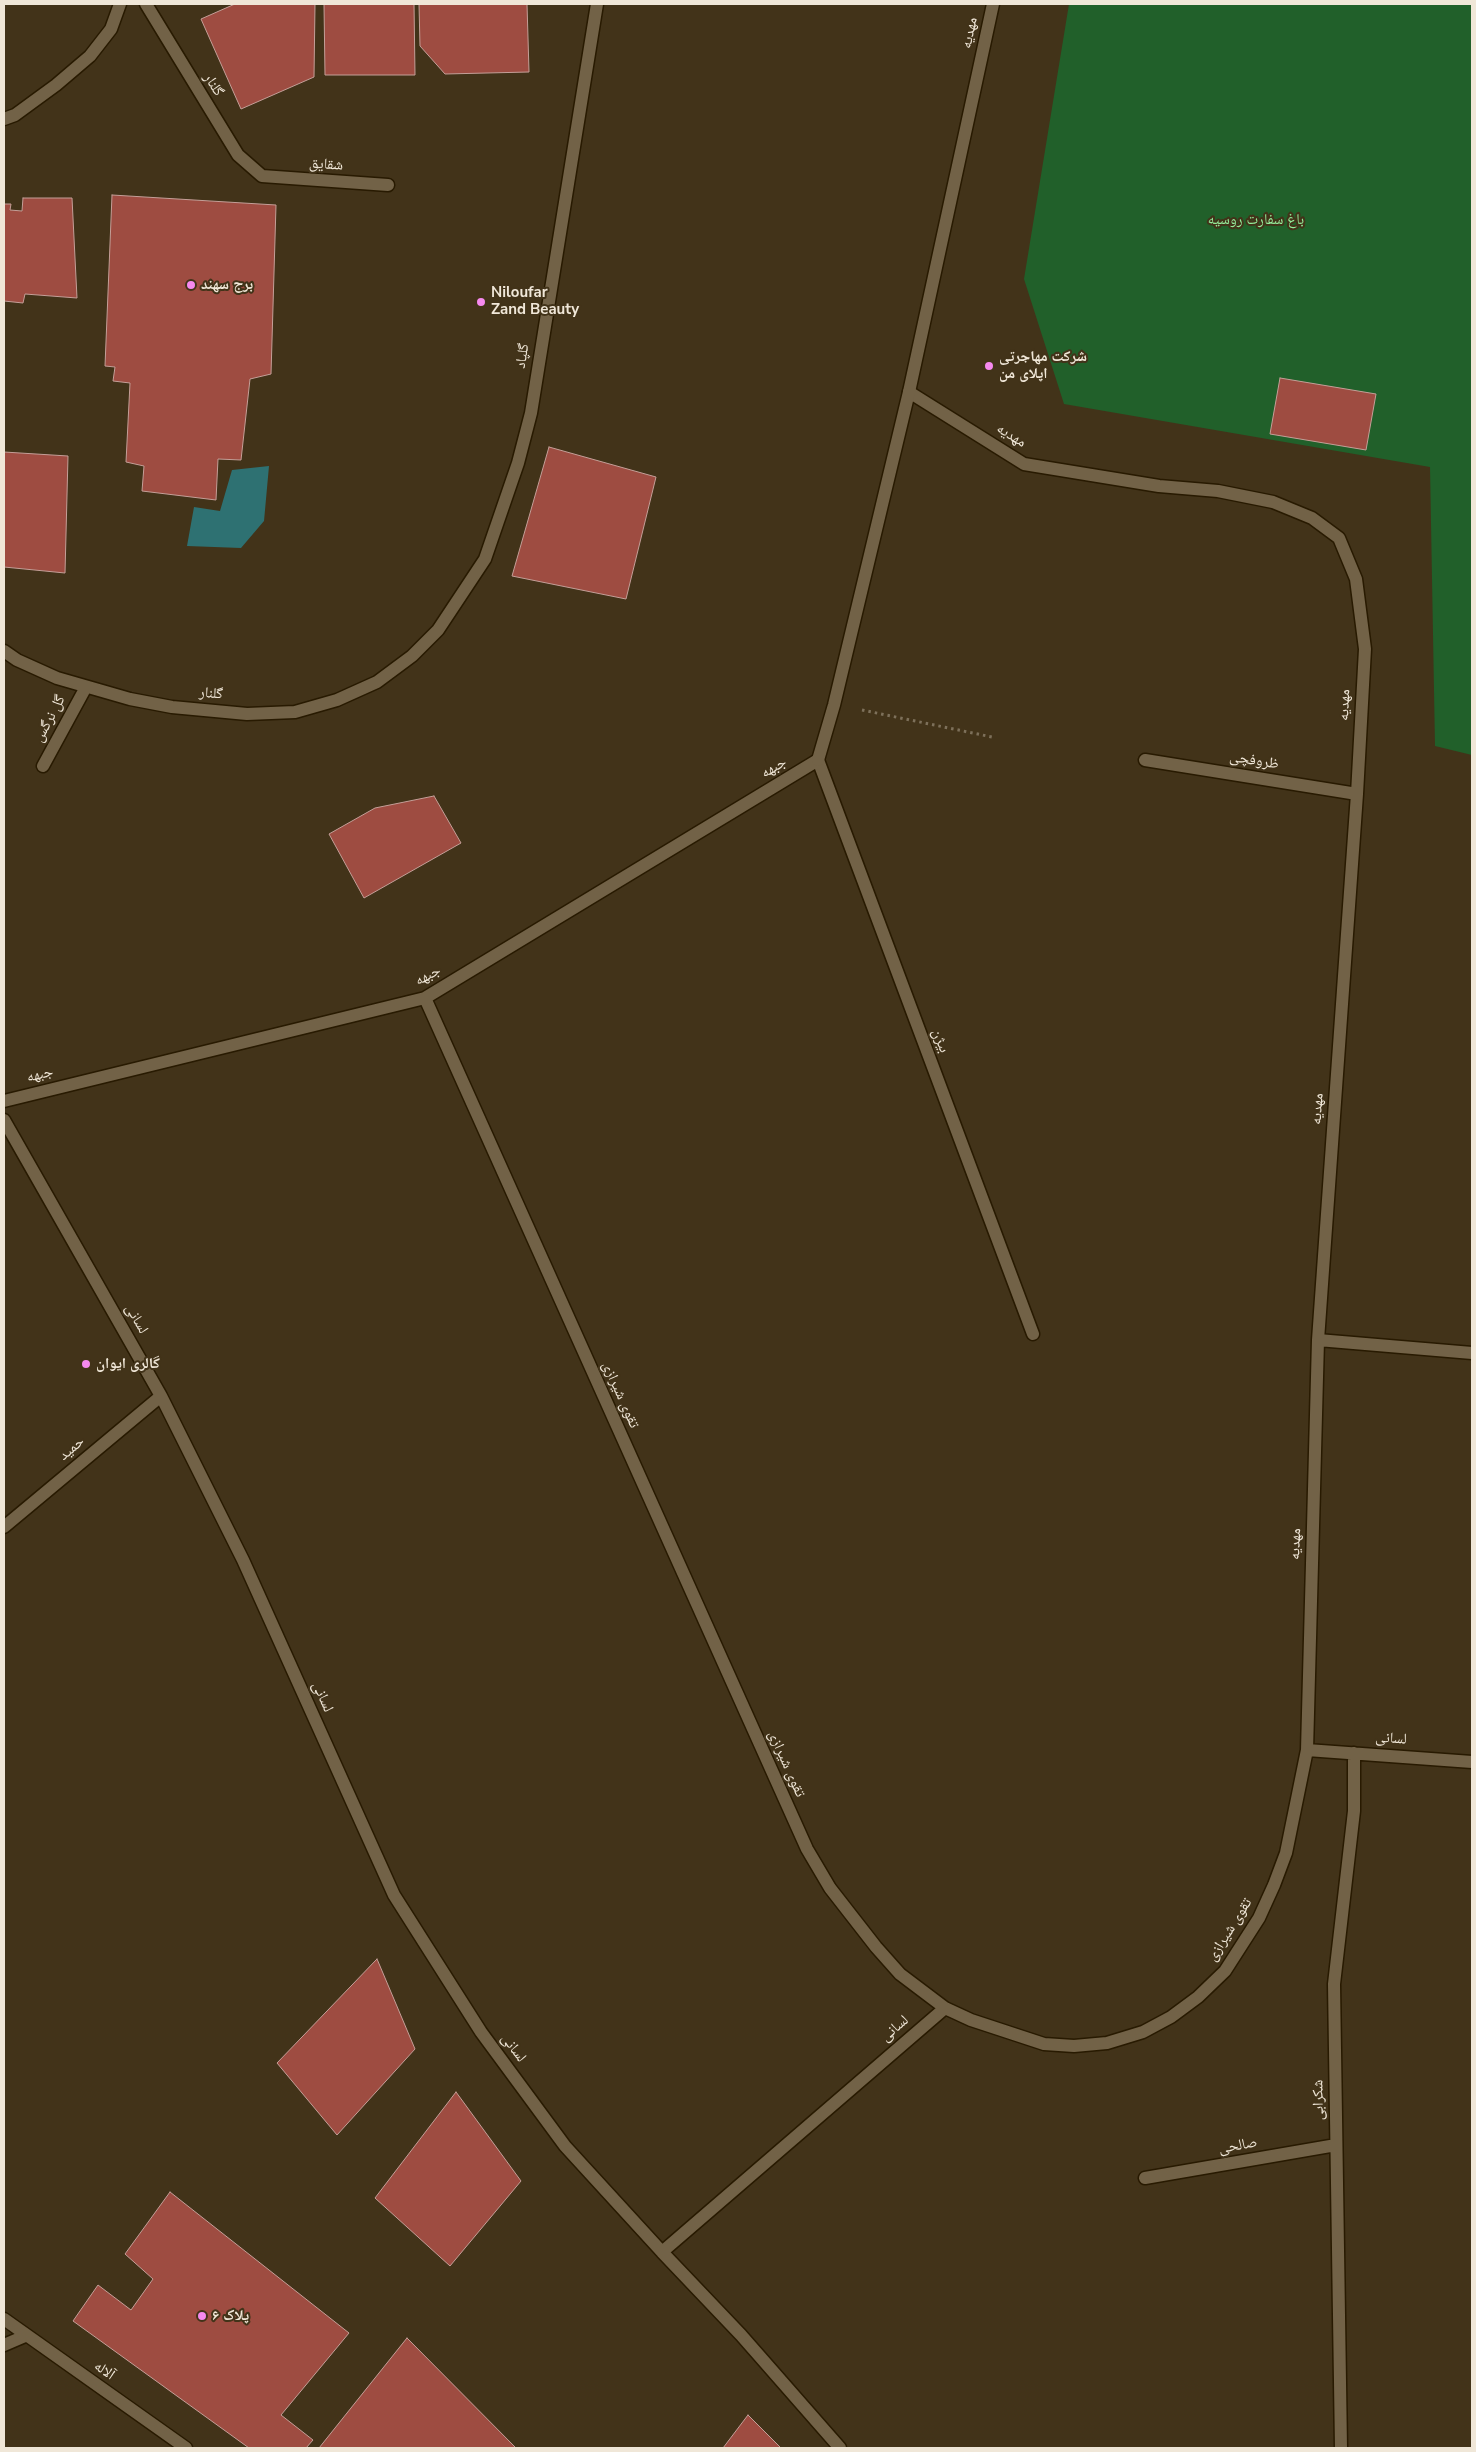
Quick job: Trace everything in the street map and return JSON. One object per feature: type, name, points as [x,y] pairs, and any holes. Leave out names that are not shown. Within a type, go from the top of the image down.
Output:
[{"type":"street","points":[[4,119],[15,114],[56,85],[90,56],[111,29],[120,4]]},
{"type":"street","name":"گلنار","points":[[146,4],[238,155],[262,176]]},
{"type":"street","name":"گلپاد","points":[[412,656],[438,630],[485,559],[518,463],[531,413],[597,4]]},
{"type":"street","name":"مهدیه","points":[[818,760],[834,705],[909,392],[993,4]]},
{"type":"street","name":"شقایق","points":[[262,176],[388,186]]},
{"type":"street","name":"مهدیه","points":[[909,392],[1024,464],[1159,486],[1218,491],[1273,502],[1312,518],[1339,538],[1356,579],[1364,649],[1357,794],[1318,1340],[1307,1750]]},
{"type":"street","name":"گلنار","points":[[4,651],[17,660],[57,678],[86,687],[172,707],[247,714],[295,712],[337,700],[377,682],[412,656]]},
{"type":"street","name":"گل نرگس","points":[[43,766],[86,687]]},
{"type":"street","name":"جبهه","points":[[4,1101],[425,998],[818,760]]},
{"type":"street","name":"بیژن","points":[[818,760],[1033,1334]]},
{"type":"street","name":"ظروفچی","points":[[1145,760],[1357,794]]},
{"type":"street","name":"تقوی شیرازی","points":[[425,998],[807,1849],[830,1888],[876,1947],[900,1974],[945,2008],[970,2020],[1044,2044],[1074,2046],[1107,2043],[1143,2032],[1171,2017],[1198,1997],[1225,1971],[1259,1918],[1286,1853],[1307,1750]]},
{"type":"street","name":"لسانی","points":[[4,1120],[161,1396],[243,1560],[394,1895],[481,2032],[565,2146],[741,2335],[840,2448]]},
{"type":"street","points":[[1318,1340],[1472,1353]]},
{"type":"street","name":"حمید","points":[[4,1527],[161,1396]]},
{"type":"street","name":"لسانی","points":[[1307,1750],[1472,1762]]},
{"type":"street","name":"شکرابی","points":[[1341,2448],[1334,1984],[1354,1811],[1354,1753]]},
{"type":"street","name":"لسانی","points":[[662,2252],[700,2222],[945,2008]]},
{"type":"street","name":"صالحی","points":[[1145,2178],[1336,2145]]},
{"type":"street","name":"آلاله","points":[[4,2319],[25,2336],[186,2448]]},
{"type":"street","points":[[4,2345],[25,2336]]},
{"type":"path","points":[[834,705],[992,737]]},
{"type":"green space","name":"باغ سفارت روسیه","points":[[1069,4],[1472,4],[1472,755],[1435,746],[1430,467],[1064,404],[1024,279]]},
{"type":"water","points":[[269,466],[264,521],[241,548],[187,546],[194,507],[220,511],[232,470]]},
{"type":"building","points":[[235,4],[315,4],[314,77],[241,109],[201,19]]},
{"type":"building","points":[[324,4],[414,4],[415,75],[325,75]]},
{"type":"building","points":[[419,4],[527,4],[529,72],[445,74],[420,46]]},
{"type":"building","name":"برج سهند","points":[[112,195],[276,205],[271,374],[250,379],[241,460],[218,459],[216,500],[142,491],[144,466],[126,462],[130,383],[113,381],[115,367],[105,366]]},
{"type":"building","points":[[23,198],[72,198],[77,298],[25,294],[23,303],[4,301],[4,204],[11,204],[10,210],[22,211]]},
{"type":"building","points":[[1280,378],[1376,394],[1366,450],[1270,434]]},
{"type":"building","points":[[549,447],[656,477],[626,599],[512,576]]},
{"type":"building","points":[[4,452],[68,456],[65,573],[4,567]]},
{"type":"building","points":[[434,796],[461,843],[364,898],[329,834],[375,808]]},
{"type":"building","points":[[377,1959],[415,2049],[337,2135],[277,2063]]},
{"type":"building","points":[[456,2092],[521,2181],[450,2266],[375,2198]]},
{"type":"building","name":"پلاک ۶","points":[[170,2192],[349,2333],[281,2415],[313,2440],[306,2448],[249,2448],[73,2321],[98,2285],[131,2310],[153,2279],[125,2254]]},
{"type":"building","points":[[407,2338],[516,2448],[319,2448]]},
{"type":"building","points":[[748,2415],[781,2448],[723,2448]]},
{"type":"place","name":"برج سهند","points":[[191,285]]},
{"type":"place","name":"Niloufar Zand Beauty","points":[[481,302]]},
{"type":"place","name":"شرکت مهاجرتی اپلای من","points":[[989,366]]},
{"type":"place","name":"گالری ایوان","points":[[86,1364]]},
{"type":"place","name":"پلاک ۶","points":[[202,2316]]}]
